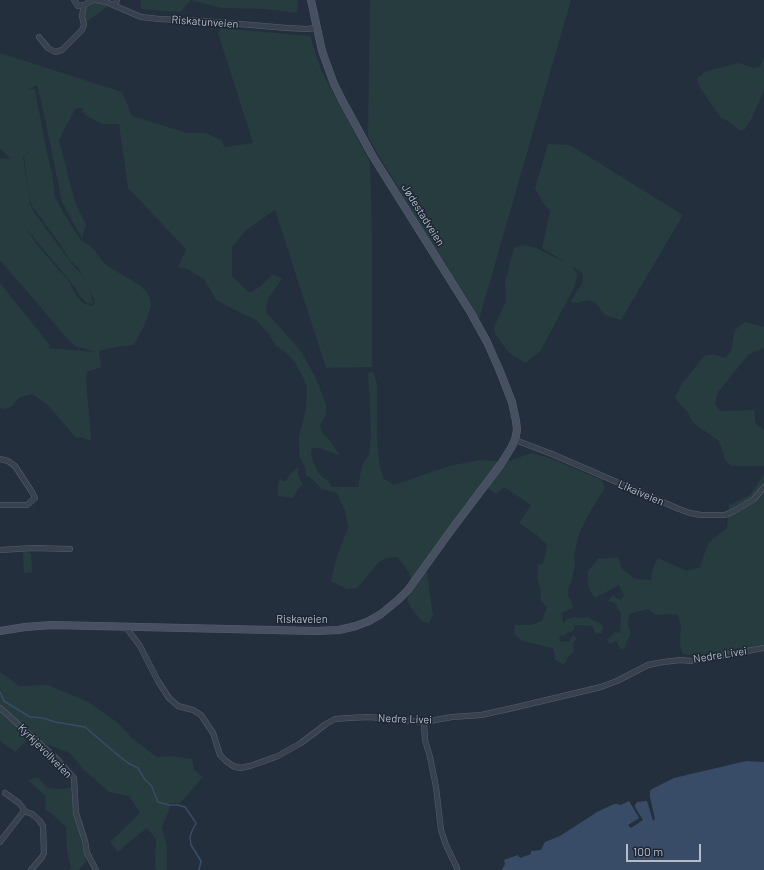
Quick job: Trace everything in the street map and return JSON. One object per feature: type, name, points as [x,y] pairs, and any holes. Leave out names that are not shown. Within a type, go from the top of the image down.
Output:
[{"type":"main road","name":"Jødestadveien","points":[[311,0],[322,51],[340,96],[387,179],[471,313],[487,342],[512,402],[517,425],[515,440]]},
{"type":"main road","name":"Riskaveien","points":[[0,631],[52,625],[316,632],[332,631],[356,626],[369,621],[387,610],[408,590],[501,464],[515,440]]},
{"type":"street","points":[[74,0],[78,6],[84,5],[92,0]]},
{"type":"street","name":"Riskatunveien","points":[[96,0],[106,2],[141,17],[306,29],[317,28]]},
{"type":"street","points":[[115,6],[117,0]]},
{"type":"street","points":[[39,37],[48,48],[55,52],[62,50],[82,30],[84,25],[82,16],[84,5]]},
{"type":"street","name":"Likaiveien","points":[[515,440],[552,454],[690,513],[701,515],[724,515],[754,499],[764,488]]},
{"type":"street","points":[[0,459],[8,461],[15,466],[35,498],[27,504],[0,505]]},
{"type":"street","points":[[0,550],[33,548],[70,549]]},
{"type":"street","name":"Nedre Livei","points":[[125,626],[140,646],[158,681],[169,698],[178,706],[193,710],[201,715],[213,734],[220,756],[232,766],[238,768],[250,766],[278,756],[301,743],[335,719],[369,717],[424,722],[498,712],[601,687],[617,681],[648,665],[681,660],[692,661],[764,648]]},
{"type":"street","name":"Kyrkjevollveien","points":[[0,708],[57,759],[74,778],[76,814],[85,841],[87,853],[96,870]]},
{"type":"street","points":[[424,722],[425,740],[436,787],[441,830],[446,845],[457,868]]},
{"type":"street","points":[[5,793],[23,808],[24,812]]},
{"type":"street","points":[[0,842],[24,812]]},
{"type":"street","points":[[24,812],[32,814],[43,826],[44,853],[31,870]]},
{"type":"green space","points":[[141,0],[191,0],[180,12],[141,9]]},
{"type":"green space","points":[[191,0],[298,0],[297,13],[265,9],[221,8]]},
{"type":"green space","points":[[370,0],[571,0],[478,323],[368,137]]},
{"type":"green space","points":[[94,2],[108,6],[86,22],[84,13],[87,6]]},
{"type":"green space","points":[[221,28],[310,36],[321,70],[370,162],[372,232],[372,367],[326,368],[275,210],[246,230],[232,247],[232,276],[250,293],[261,286],[273,274],[282,279],[268,299],[266,312],[302,353],[315,376],[326,404],[326,415],[320,424],[322,432],[332,443],[339,455],[320,448],[312,448],[311,455],[318,472],[332,487],[358,487],[362,465],[369,455],[371,437],[368,373],[373,372],[377,384],[377,438],[379,462],[383,478],[394,485],[449,466],[480,460],[505,462],[532,453],[552,459],[602,480],[605,488],[588,515],[579,534],[574,555],[575,564],[568,595],[573,608],[562,613],[563,624],[566,620],[573,617],[589,617],[603,626],[602,633],[596,634],[592,626],[578,625],[574,626],[575,628],[571,633],[568,632],[565,635],[559,636],[560,641],[569,642],[573,635],[577,638],[573,643],[574,651],[568,657],[564,665],[555,660],[553,648],[522,641],[515,635],[515,625],[531,625],[542,621],[547,607],[540,598],[541,592],[537,578],[538,565],[543,564],[547,545],[537,535],[519,523],[531,505],[504,487],[496,494],[482,484],[426,564],[433,616],[429,623],[423,622],[407,601],[409,594],[414,588],[409,572],[398,558],[387,558],[379,562],[357,588],[347,589],[331,581],[335,563],[348,527],[345,511],[337,493],[322,489],[306,475],[305,468],[299,455],[299,436],[306,408],[307,387],[294,361],[283,350],[276,346],[268,333],[256,320],[216,300],[204,279],[187,269],[178,267],[186,249],[128,188],[119,124],[102,124],[85,115],[82,108],[75,109],[59,140],[75,202],[86,225],[82,238],[62,202],[37,85],[28,90],[35,89],[52,173],[55,197],[81,240],[91,246],[105,264],[138,284],[146,291],[150,299],[151,306],[144,326],[135,343],[133,345],[106,349],[99,352],[101,367],[87,372],[86,381],[91,436],[90,441],[81,437],[76,438],[47,404],[32,394],[19,398],[9,408],[0,408],[0,283],[50,345],[48,348],[96,352],[75,346],[0,260],[0,158],[10,159],[11,162],[11,159],[0,148],[0,53],[122,92],[132,116],[187,133],[205,133],[222,140],[224,147],[253,143],[218,33]],"holes":[[[28,152],[24,157],[29,196],[32,206],[60,244],[69,259],[79,269],[87,282],[75,268],[34,212],[30,204],[23,157]],[[24,226],[74,286],[81,298],[87,303],[93,304],[90,289],[94,305],[91,306],[83,303],[77,297],[69,281],[39,247]]]},
{"type":"green space","points":[[764,55],[764,89],[752,118],[745,129],[741,131],[720,117],[699,86],[697,78],[707,71],[739,63],[754,68],[759,67]]},
{"type":"green space","points":[[548,144],[570,145],[683,215],[621,320],[605,315],[595,302],[587,300],[578,303],[570,302],[582,284],[583,275],[579,270],[573,267],[577,274],[575,286],[541,350],[526,363],[509,353],[495,334],[494,327],[506,301],[505,282],[514,248],[522,245],[534,247],[567,263],[542,248],[550,211],[543,203],[535,188]]},
{"type":"green space","points":[[745,322],[764,327],[764,348],[749,354],[718,392],[715,404],[720,411],[754,410],[756,424],[764,430],[764,466],[732,466],[725,460],[719,441],[693,423],[688,413],[675,398],[681,385],[704,356],[713,354],[725,358],[731,351],[735,330]]},
{"type":"green space","points":[[298,467],[298,474],[303,485],[299,488],[293,498],[278,496],[278,483],[280,479],[282,481],[286,481],[290,474]]},
{"type":"green space","points":[[764,474],[764,646],[716,654],[683,654],[680,645],[681,625],[677,614],[657,615],[648,609],[629,614],[628,624],[631,634],[625,647],[621,650],[616,641],[610,644],[607,640],[615,632],[620,633],[621,613],[617,608],[617,604],[609,601],[612,595],[620,600],[624,596],[619,585],[595,598],[590,591],[588,571],[598,559],[618,557],[622,569],[635,579],[651,580],[653,568],[658,558],[687,571],[700,567],[708,543],[727,528],[729,505],[750,495]]},
{"type":"green space","points":[[23,552],[31,554],[32,572],[24,573]]},
{"type":"green space","points":[[0,672],[19,686],[48,685],[88,702],[117,722],[132,738],[157,757],[170,756],[192,759],[194,770],[203,777],[180,803],[169,803],[170,808],[162,827],[167,847],[167,870],[156,870],[156,839],[147,828],[118,852],[110,842],[140,813],[129,796],[109,792],[83,769],[70,753],[29,738],[15,752],[0,741]]},
{"type":"green space","points":[[38,777],[47,788],[60,789],[73,787],[72,800],[74,814],[86,861],[79,870],[68,870],[71,868],[67,851],[66,827],[45,809],[46,797],[28,780]]},
{"type":"water","points":[[746,761],[764,762],[764,870],[502,870],[505,864],[504,860],[518,855],[520,858],[531,854],[531,851],[541,850],[545,842],[560,836],[597,812],[614,804],[621,805],[629,801],[639,818],[628,825],[631,828],[643,820],[635,805],[637,802],[647,801],[653,821],[655,819],[650,797],[650,791],[652,789],[674,778]]},
{"type":"waterway","points":[[0,692],[4,701],[30,717],[43,718],[55,722],[85,727],[128,763],[138,768],[145,780],[151,785],[158,802],[185,807],[196,823],[190,837],[191,845],[201,861],[199,870]]}]
